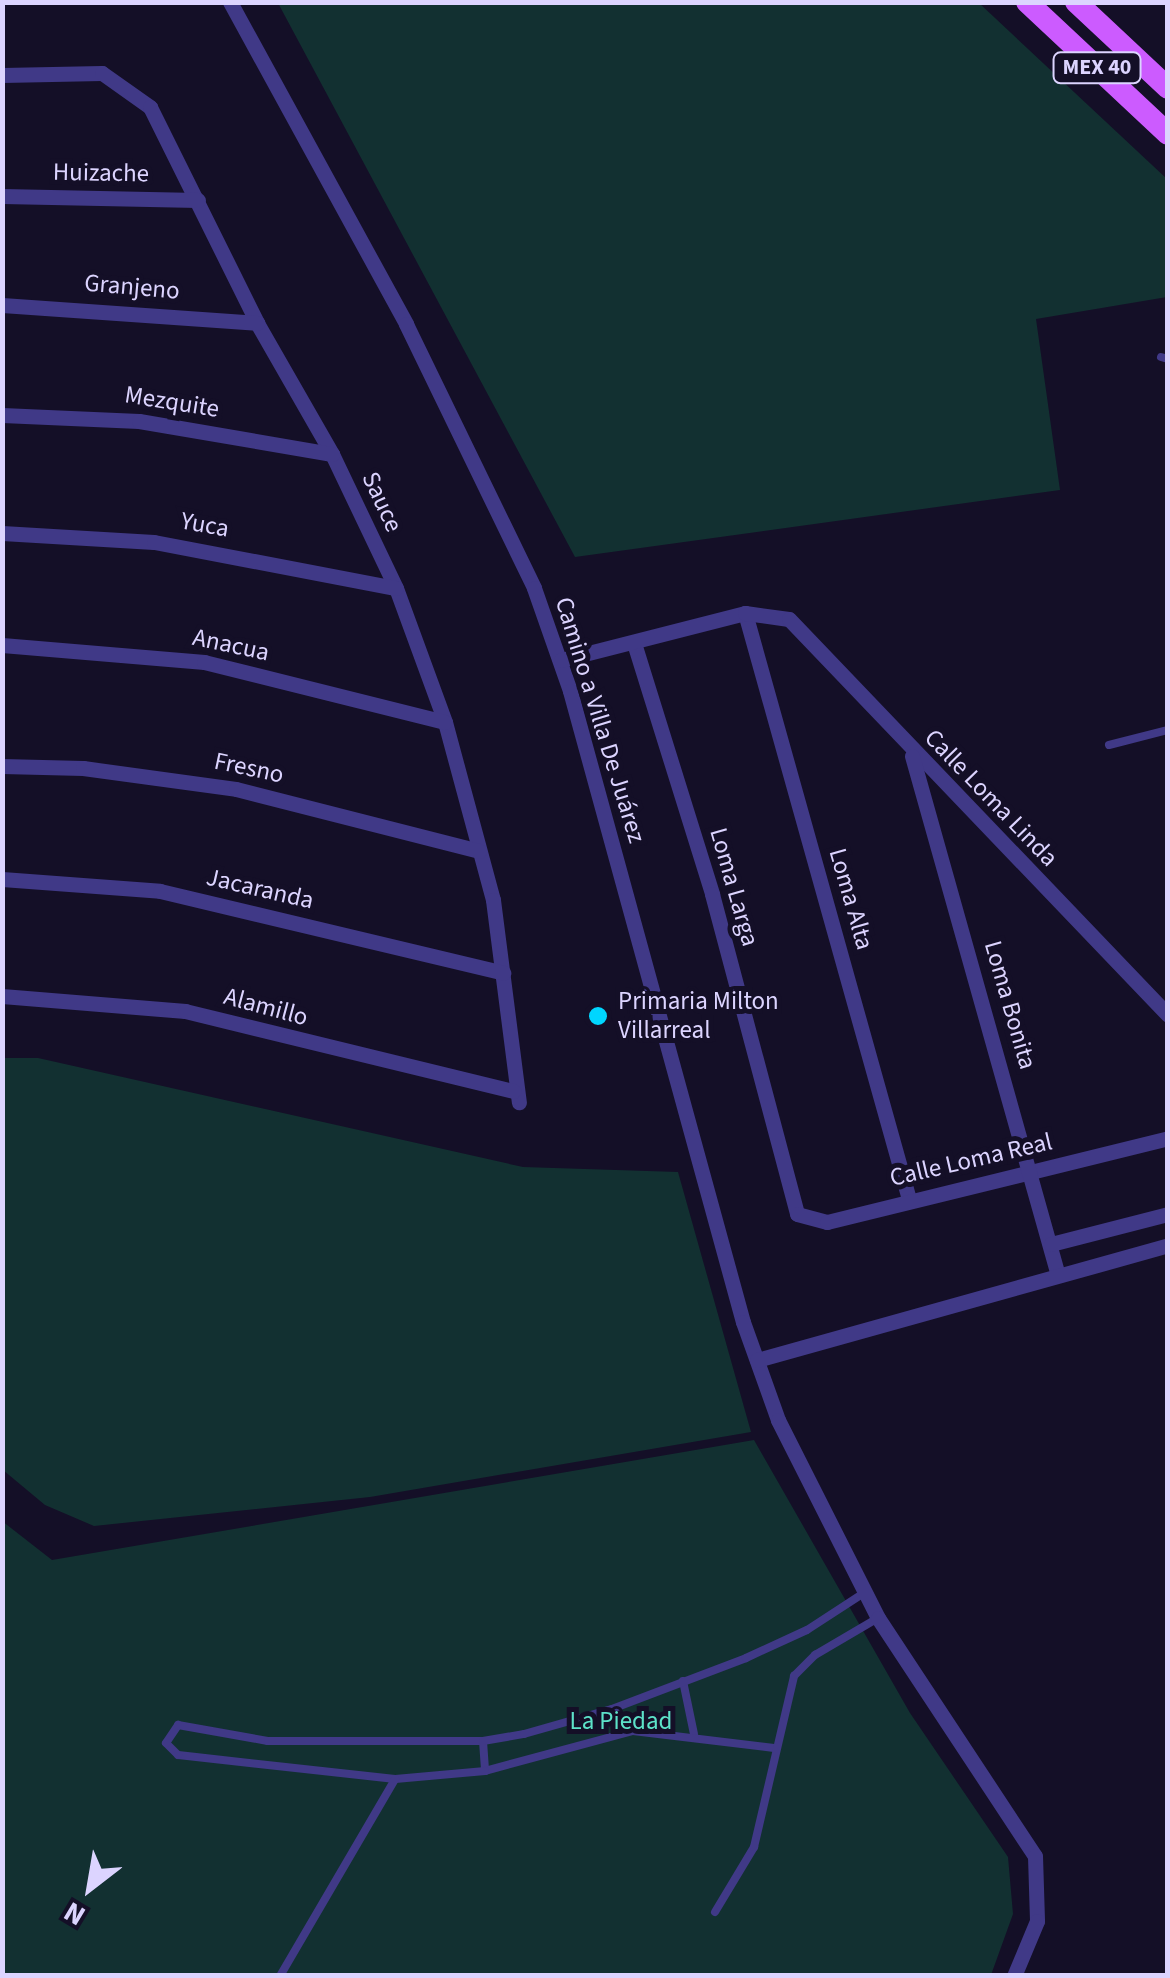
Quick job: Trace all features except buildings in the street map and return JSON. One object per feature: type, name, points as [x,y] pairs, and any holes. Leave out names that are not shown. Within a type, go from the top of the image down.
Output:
[{"type":"main road","name":"MEX 40","points":[[1027,2],[1168,134]]},
{"type":"main road","name":"MEX 40","points":[[1076,2],[1168,88]]},
{"type":"street","name":"Camino a Villa De Juárez","points":[[230,2],[406,324],[534,588],[561,660],[766,1385],[878,1618],[1035,1856],[1036,1922],[1014,1976]]},
{"type":"street","name":"Sauce","points":[[2,76],[102,74],[120,80],[150,107],[257,323],[332,454],[396,588],[445,722],[479,851],[503,973],[516,1096]]},
{"type":"street","name":"Huizache","points":[[2,196],[198,200]]},
{"type":"street","name":"Granjeno","points":[[2,305],[257,323]]},
{"type":"street","name":"Mezquite","points":[[2,415],[139,421],[332,454]]},
{"type":"street","name":"Yuca","points":[[2,534],[154,542],[396,588]]},
{"type":"street","points":[[561,660],[745,613]]},
{"type":"street","name":"Calle Loma Linda","points":[[745,613],[780,616],[800,626],[910,752],[1168,1015]]},
{"type":"street","name":"Loma Alta","points":[[745,613],[909,1199]]},
{"type":"street","name":"Loma Larga","points":[[634,643],[712,894],[790,1206]]},
{"type":"street","name":"Anacua","points":[[2,645],[204,662],[445,722]]},
{"type":"street","name":"Loma Bonita","points":[[910,752],[1032,1172],[1057,1272]]},
{"type":"street","name":"Fresno","points":[[2,766],[116,771],[236,789],[479,851]]},
{"type":"street","name":"Jacaranda","points":[[2,879],[160,891],[503,973]]},
{"type":"street","name":"Alamillo","points":[[2,996],[185,1012],[516,1096]]},
{"type":"street","name":"Calle Loma Real","points":[[790,1206],[805,1219],[828,1222],[1168,1138]]},
{"type":"street","points":[[1051,1244],[1168,1214]]},
{"type":"street","points":[[757,1360],[1057,1272],[1168,1245]]},
{"type":"lane","points":[[1108,745],[1168,730]]},
{"type":"lane","points":[[774,1748],[694,1734],[633,1731],[485,1770],[395,1779],[178,1754],[166,1743],[178,1725],[268,1741],[483,1741],[612,1710],[807,1630],[865,1592]]},
{"type":"lane","points":[[714,1912],[754,1847],[787,1692],[804,1664],[878,1618]]},
{"type":"lane","points":[[683,1682],[694,1734]]},
{"type":"lane","points":[[483,1741],[485,1770]]},
{"type":"lane","points":[[280,1976],[395,1779]]},
{"type":"green space","points":[[278,3],[979,3],[1167,179],[1167,297],[1036,319],[1060,490],[575,557]]},
{"type":"green space","points":[[3,1058],[38,1058],[523,1167],[678,1172],[751,1432],[370,1497],[94,1526],[45,1505],[3,1470]]},
{"type":"green space","name":"La Piedad","points":[[754,1440],[910,1713],[1008,1857],[1013,1914],[991,1975],[3,1975],[2,1521],[52,1560]]},
{"type":"place","name":"Primaria Milton Villarreal","points":[[598,1016]]}]
